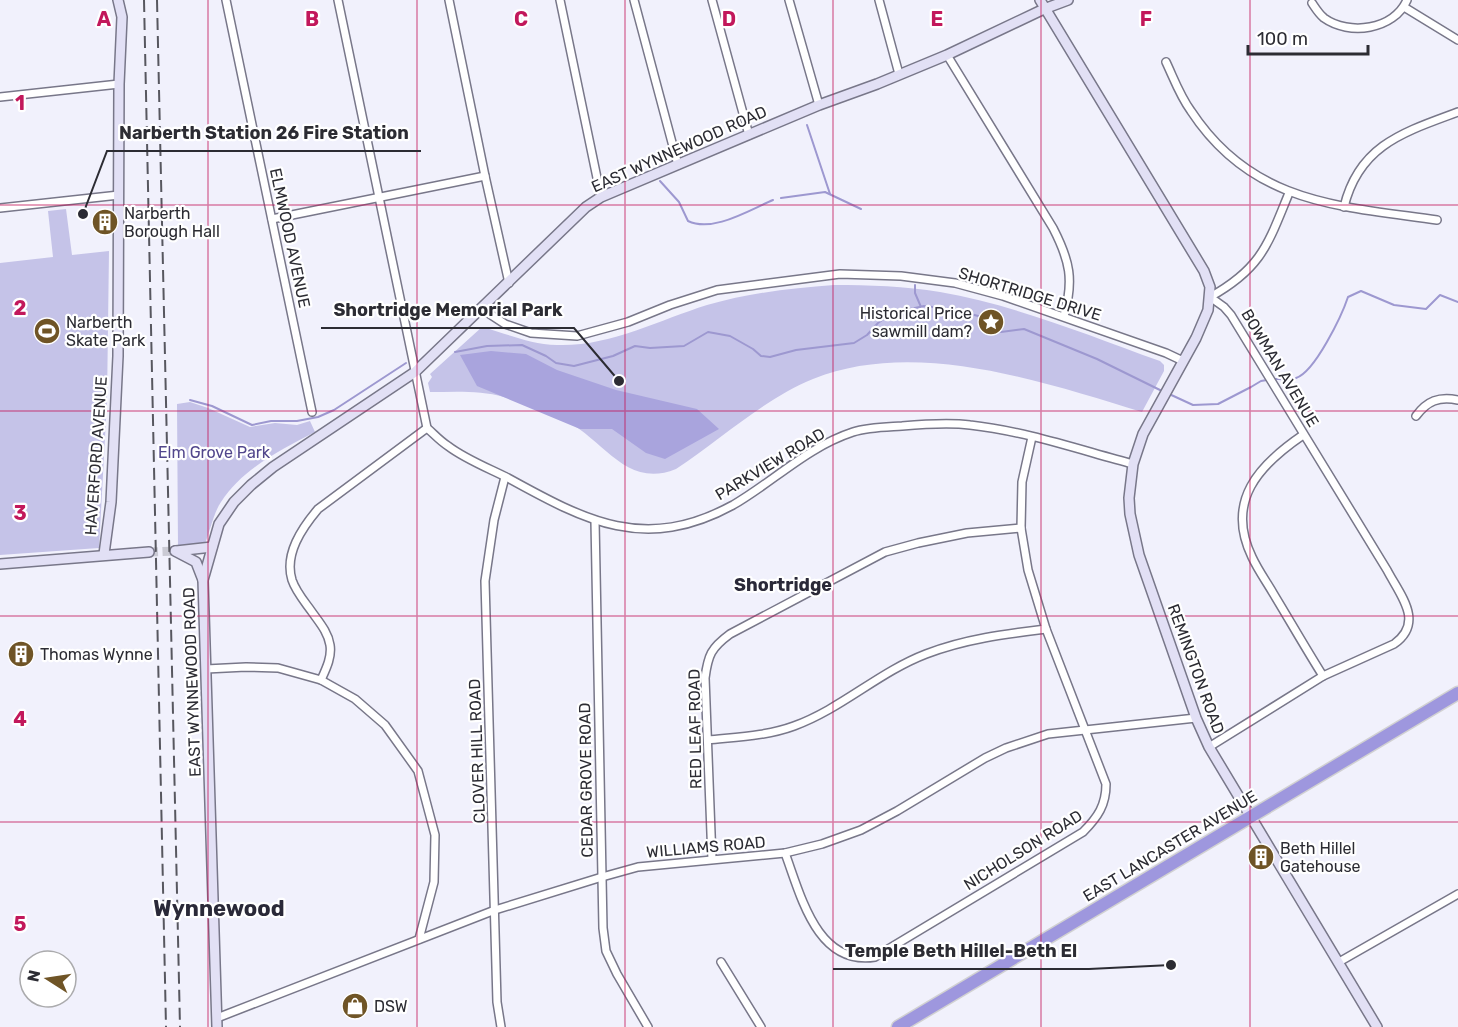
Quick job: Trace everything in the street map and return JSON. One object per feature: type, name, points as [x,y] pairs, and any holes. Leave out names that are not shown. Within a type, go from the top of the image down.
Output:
[{"type":"highway","name":"EAST LANCASTER AVENUE","points":[[898,1027],[1458,693]]},
{"type":"street","name":"HAVERFORD AVENUE","points":[[104,554],[111,502],[118,356],[119,84],[122,17],[118,0]]},
{"type":"street","name":"ELMWOOD AVENUE","points":[[226,0],[312,412]]},
{"type":"street","points":[[321,680],[329,661],[331,646],[327,633],[292,580],[290,560],[295,544],[305,524],[318,509],[428,428],[338,0]]},
{"type":"street","points":[[449,0],[509,283]]},
{"type":"street","points":[[560,0],[601,197]]},
{"type":"street","points":[[634,0],[678,165]]},
{"type":"street","points":[[712,0],[749,135]]},
{"type":"street","points":[[789,0],[819,105]]},
{"type":"street","points":[[879,0],[899,74]]},
{"type":"street","name":"EAST WYNNEWOOD ROAD","points":[[217,1022],[203,580],[219,524],[234,502],[273,467],[415,372],[586,207],[601,197],[819,105],[947,55],[1042,4],[1068,0]]},
{"type":"street","points":[[1312,3],[1326,20],[1356,28],[1382,24],[1397,14],[1406,4],[1458,40]]},
{"type":"street","points":[[1042,4],[1204,271],[1210,287],[1210,297]]},
{"type":"street","points":[[947,55],[1064,249],[1070,272],[1070,283],[1064,316]]},
{"type":"street","points":[[1166,62],[1184,101],[1205,131],[1240,164],[1264,180],[1289,193],[1319,202],[1437,220]]},
{"type":"street","points":[[0,97],[119,84]]},
{"type":"street","points":[[1344,207],[1353,180],[1362,165],[1375,151],[1389,141],[1458,112]]},
{"type":"street","points":[[272,219],[485,176]]},
{"type":"street","points":[[1210,297],[1241,277],[1256,262],[1269,240],[1289,193]]},
{"type":"street","points":[[0,208],[119,195]]},
{"type":"street","name":"SHORTRIDGE DRIVE","points":[[482,309],[505,324],[531,333],[577,336],[628,322],[717,290],[840,274],[901,276],[956,284],[1003,296],[1064,316],[1183,361]]},
{"type":"street","name":"REMINGTON ROAD","points":[[1210,297],[1203,322],[1143,434],[1133,464],[1129,498],[1134,535],[1196,718],[1209,747],[1377,1027]]},
{"type":"street","name":"BOWMAN AVENUE","points":[[1210,297],[1231,315],[1404,600],[1410,617],[1410,624],[1403,636],[1394,644],[1323,676]]},
{"type":"street","points":[[1416,416],[1423,406],[1433,400],[1447,398],[1458,400]]},
{"type":"street","name":"PARKVIEW ROAD","points":[[428,428],[448,446],[564,509],[595,521],[646,530],[679,526],[703,519],[742,499],[794,462],[853,432],[894,426],[969,424],[1032,437],[1133,464]]},
{"type":"street","points":[[1209,747],[1323,676],[1252,558],[1244,526],[1244,509],[1248,492],[1255,478],[1266,464],[1304,435]]},
{"type":"street","name":"NICHOLSON ROAD","points":[[785,853],[805,907],[828,943],[842,954],[853,958],[875,957],[1083,832],[1096,820],[1102,808],[1106,784],[1046,629],[1028,570],[1021,528],[1022,482],[1032,437]]},
{"type":"street","name":"CLOVER HILL ROAD","points":[[501,1027],[497,1002],[485,581],[494,520],[505,477]]},
{"type":"street","name":"CEDAR GROVE ROAD","points":[[595,521],[603,928],[606,951],[648,1027]]},
{"type":"street","name":"RED LEAF ROAD","points":[[712,859],[705,678],[708,660],[715,645],[730,634],[885,552],[967,533],[1021,528]]},
{"type":"street","points":[[203,580],[196,562],[175,551],[212,547]]},
{"type":"street","points":[[0,564],[149,552]]},
{"type":"street","points":[[708,740],[793,727],[923,655],[958,643],[1001,634],[1046,629]]},
{"type":"street","points":[[206,669],[278,668],[321,680],[355,699],[385,725],[418,771],[435,835],[434,882],[419,939]]},
{"type":"street","name":"WILLIAMS ROAD","points":[[217,1022],[495,910],[602,877],[638,867],[785,853],[822,844],[861,830],[906,806],[985,758],[1006,748],[1048,734],[1084,728],[1196,718]]},
{"type":"street","points":[[1339,962],[1458,894]]},
{"type":"street","points":[[721,962],[760,1027]]},
{"type":"green space","points":[[66,209],[72,255],[109,251],[107,401],[99,548],[0,555],[0,263],[53,257],[48,211]]},
{"type":"green space","points":[[834,285],[887,286],[927,290],[996,305],[1160,361],[1164,365],[1164,371],[1142,412],[1063,388],[979,369],[936,364],[894,363],[853,367],[795,387],[777,397],[676,469],[658,474],[628,467],[575,426],[525,404],[486,393],[430,392],[428,383],[432,377],[430,374],[482,327],[537,343],[557,345],[596,342],[707,305],[739,297]]},
{"type":"green space","name":"Elm Grove Park","points":[[190,402],[250,427],[275,423],[297,425],[310,421],[315,432],[264,461],[240,479],[218,507],[204,546],[178,547],[177,404]]},
{"type":"shaded area","points":[[491,351],[526,354],[557,370],[616,390],[697,409],[719,429],[665,459],[646,453],[612,429],[580,429],[477,386],[460,355]]},
{"type":"waterway","points":[[807,125],[830,194]]},
{"type":"waterway","points":[[660,181],[679,202],[688,221],[698,224],[731,219],[773,200]]},
{"type":"waterway","points":[[781,198],[825,192],[861,209]]},
{"type":"waterway","points":[[915,285],[915,293],[921,307]]},
{"type":"waterway","points":[[1273,379],[1293,379],[1303,374],[1327,342],[1348,297],[1361,291],[1394,305],[1426,309],[1440,295],[1458,302]]},
{"type":"waterway","points":[[455,352],[487,346],[522,345],[556,363],[574,366],[613,356],[635,346],[650,348],[684,346],[708,332],[730,336],[761,356],[770,357],[796,350],[854,343],[892,313],[924,306],[957,310],[985,318],[1001,332],[1024,329],[1097,359],[1162,391]]},
{"type":"waterway","points":[[190,400],[212,406],[252,425],[271,421],[297,421],[318,417],[334,410],[406,363]]},
{"type":"waterway","points":[[1167,393],[1193,405],[1218,404],[1267,380]]},
{"type":"tunnel","points":[[149,552],[175,551]]},
{"type":"railway","points":[[144,0],[166,1027]]},
{"type":"railway","points":[[157,0],[180,1027]]},
{"type":"place","name":"Narberth Station 26 Fire Station","points":[[83,214]]},
{"type":"place","name":"Narberth Borough Hall","points":[[105,222]]},
{"type":"place","name":"Historical Price sawmill dam?","points":[[991,322]]},
{"type":"place","name":"Narberth Skate Park","points":[[47,331]]},
{"type":"place","name":"Shortridge Memorial Park","points":[[619,381]]},
{"type":"place","name":"Thomas Wynne","points":[[21,654]]},
{"type":"place","name":"Beth Hillel Gatehouse","points":[[1261,857]]},
{"type":"place","name":"Temple Beth Hillel-Beth El","points":[[1171,965]]},
{"type":"place","name":"DSW","points":[[355,1006]]},
{"type":"district","name":"Shortridge","points":[[783,585]]},
{"type":"district","name":"Wynnewood","points":[[219,908]]}]
